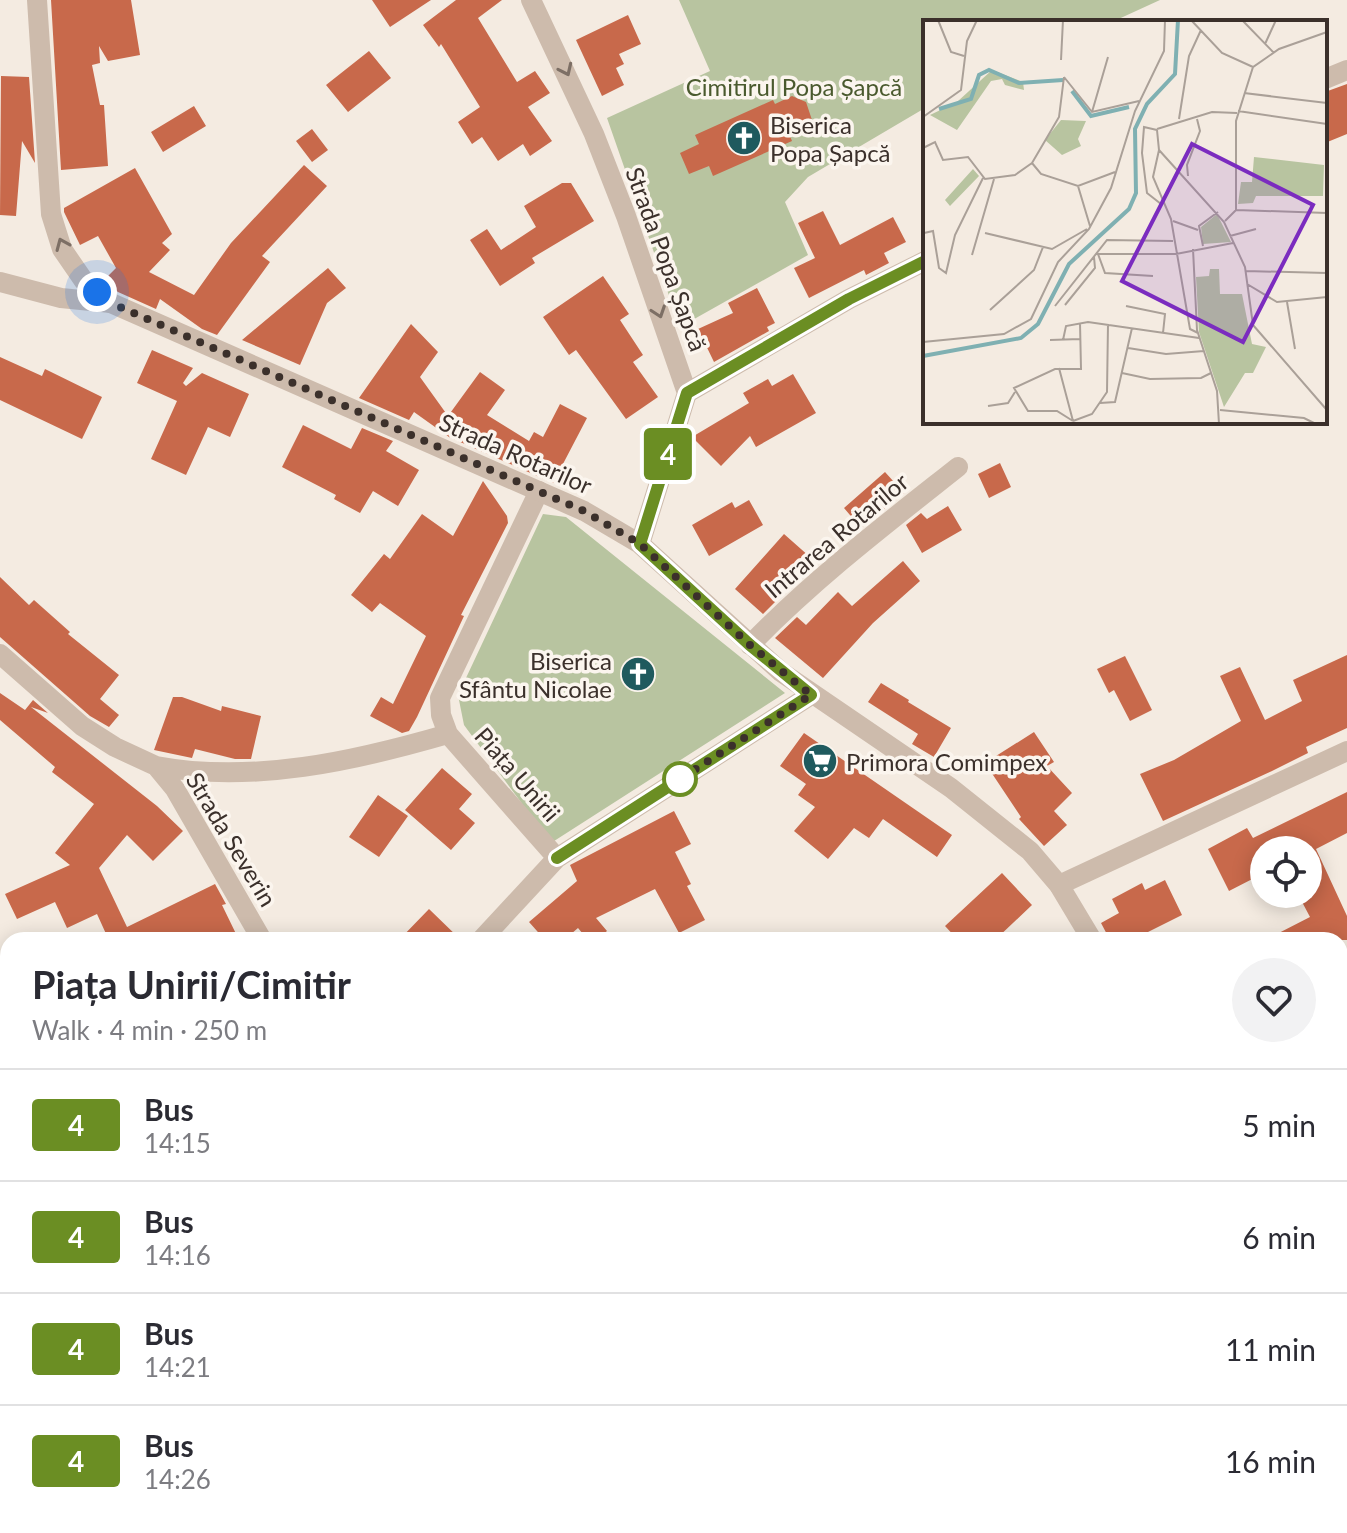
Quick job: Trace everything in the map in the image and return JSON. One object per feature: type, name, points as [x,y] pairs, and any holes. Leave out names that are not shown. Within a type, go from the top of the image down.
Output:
[{"type":"street","name":"Strada Rotarilor","points":[[37,0],[51,214],[62,249],[84,281],[111,303],[584,511],[640,544],[750,645],[811,695],[951,788],[1030,851],[1059,885],[1087,932]]},
{"type":"street","name":"Strada Popa Șapcă","points":[[531,0],[594,134],[626,216],[687,393]]},
{"type":"street","points":[[1327,78],[1347,70]]},
{"type":"street","points":[[640,544],[687,393],[849,299],[923,262]]},
{"type":"street","points":[[0,282],[61,298],[111,303]]},
{"type":"street","name":"Intrarea Rotarilor","points":[[750,645],[850,551],[958,467]]},
{"type":"street","name":"Piața Unirii","points":[[539,491],[440,698],[441,715],[448,734],[557,858],[811,695]]},
{"type":"street","name":"Strada Severin","points":[[0,654],[8,671],[82,726],[115,747],[156,766],[175,789],[257,932]]},
{"type":"street","points":[[156,766],[188,772],[257,772],[318,764],[448,734]]},
{"type":"street","points":[[1059,885],[1347,751]]},
{"type":"street","points":[[492,932],[557,858]]},
{"type":"green space","name":"Cimitirul Popa Șapcă","points":[[679,0],[1160,0],[1116,20],[923,20],[923,109],[808,177],[785,202],[808,255],[680,327],[607,118],[710,71]]},
{"type":"green space","points":[[543,514],[566,517],[785,693],[551,843],[464,725],[458,695]]},
{"type":"building","points":[[51,0],[131,0],[140,55],[108,61],[99,46],[100,63],[92,65],[100,105],[104,105],[108,166],[61,170]]},
{"type":"building","points":[[372,0],[431,0],[390,27]]},
{"type":"building","points":[[456,0],[502,0],[478,18],[517,82],[535,71],[550,93],[528,107],[552,141],[530,156],[523,144],[498,161],[482,137],[472,144],[458,122],[480,107],[441,44],[439,47],[423,25]]},
{"type":"building","points":[[628,15],[641,44],[619,54],[624,64],[616,68],[624,85],[602,96],[576,40]]},
{"type":"building","points":[[369,51],[391,78],[348,112],[326,85]]},
{"type":"building","points":[[1,76],[29,77],[35,163],[22,141],[16,216],[0,215]]},
{"type":"building","points":[[1347,84],[1347,134],[1327,142],[1327,91]]},
{"type":"building","name":"Biserica Popa Șapcă","points":[[792,96],[806,102],[812,120],[808,127],[790,136],[792,141],[713,176],[709,166],[689,174],[680,153],[699,144],[695,135],[773,100],[775,104]]},
{"type":"building","points":[[194,106],[206,126],[163,152],[151,132]]},
{"type":"building","points":[[312,129],[328,150],[312,162],[296,141]]},
{"type":"building","points":[[304,165],[327,186],[262,256],[270,262],[217,335],[202,329],[160,299],[156,309],[118,292],[104,280],[116,268],[98,236],[80,245],[64,212],[64,208],[135,168],[172,234],[162,243],[170,250],[149,272],[194,295],[231,243]]},
{"type":"building","points":[[562,183],[571,183],[594,221],[532,258],[535,263],[500,286],[470,240],[487,229],[501,250],[536,227],[524,206]]},
{"type":"building","points":[[823,211],[840,245],[893,217],[906,242],[884,253],[889,263],[866,275],[864,270],[809,298],[794,268],[815,258],[798,223]]},
{"type":"building","points":[[328,268],[346,288],[327,303],[300,365],[242,340]]},
{"type":"building","points":[[603,276],[629,314],[620,320],[643,355],[633,362],[658,397],[626,419],[576,350],[569,355],[543,317]]},
{"type":"building","points":[[757,288],[775,323],[767,327],[769,331],[714,362],[698,329],[733,313],[728,303]]},
{"type":"building","points":[[411,324],[438,352],[420,377],[448,416],[480,372],[505,390],[487,415],[529,441],[534,432],[543,437],[560,404],[587,418],[553,483],[449,437],[414,412],[409,420],[359,398]]},
{"type":"building","points":[[152,350],[193,368],[183,383],[186,386],[202,373],[249,394],[230,437],[208,427],[186,475],[151,459],[177,401],[137,383]]},
{"type":"building","points":[[0,357],[42,376],[45,369],[102,397],[82,439],[0,400]]},
{"type":"building","points":[[793,374],[816,413],[756,447],[750,436],[721,466],[692,437],[749,403],[743,393],[768,379],[772,386]]},
{"type":"building","points":[[303,425],[351,449],[362,428],[393,441],[386,451],[419,470],[398,506],[373,491],[360,513],[334,499],[336,495],[282,467]]},
{"type":"building","points":[[1000,463],[1011,487],[989,498],[978,474]]},
{"type":"building","points":[[885,472],[904,493],[861,528],[844,508]]},
{"type":"building","points":[[483,481],[507,516],[508,523],[461,615],[464,616],[417,717],[409,731],[402,733],[370,716],[381,697],[393,704],[426,636],[380,603],[372,612],[351,595],[384,554],[390,559],[422,514],[453,536]]},
{"type":"building","points":[[749,500],[763,525],[709,556],[692,525],[732,502],[735,508]]},
{"type":"building","points":[[948,506],[962,530],[922,553],[906,525],[921,513],[927,519]]},
{"type":"building","points":[[784,534],[810,557],[763,614],[735,589]]},
{"type":"building","points":[[903,561],[920,581],[873,623],[823,678],[775,638],[797,617],[806,625],[838,592],[852,606]]},
{"type":"building","points":[[0,577],[29,605],[34,600],[70,632],[68,634],[119,675],[100,699],[119,715],[109,727],[90,716],[0,637]]},
{"type":"building","points":[[1347,655],[1347,728],[1306,747],[1308,753],[1163,821],[1140,774],[1174,760],[1241,721],[1220,676],[1240,667],[1265,720],[1302,701],[1293,680]]},
{"type":"building","points":[[1125,656],[1152,710],[1130,721],[1114,690],[1109,693],[1097,669]]},
{"type":"building","points":[[881,683],[951,728],[934,757],[912,744],[918,734],[868,702]]},
{"type":"building","points":[[0,693],[25,710],[33,700],[48,713],[31,707],[157,806],[183,831],[153,861],[127,835],[99,868],[127,927],[215,884],[226,904],[222,905],[235,932],[105,932],[97,914],[67,928],[55,902],[17,919],[5,894],[70,865],[55,853],[94,804],[52,772],[55,767],[0,720]]},
{"type":"building","points":[[173,697],[182,697],[221,711],[222,706],[261,716],[251,759],[235,759],[195,749],[192,758],[154,750]]},
{"type":"building","points":[[1034,732],[1054,762],[1047,766],[1072,793],[1054,811],[1067,825],[1044,846],[1019,819],[1021,817],[985,763]]},
{"type":"building","points":[[804,733],[952,835],[937,857],[883,819],[869,838],[854,828],[828,859],[794,831],[815,807],[798,795],[806,784],[780,766]]},
{"type":"building","points":[[442,768],[472,794],[459,809],[475,823],[451,850],[405,810]]},
{"type":"building","points":[[1347,792],[1347,833],[1322,846],[1322,836],[1257,836]]},
{"type":"building","points":[[378,795],[408,816],[379,857],[349,837]]},
{"type":"building","points":[[674,811],[691,844],[675,852],[691,884],[687,886],[705,920],[678,932],[655,889],[596,918],[606,932],[581,932],[578,928],[573,932],[538,932],[529,922],[577,881],[570,865]]},
{"type":"building","points":[[1247,828],[1252,836],[1250,880],[1229,891],[1208,849]]},
{"type":"building","points":[[1322,862],[1347,916],[1347,932],[1281,932],[1310,917],[1305,908],[1322,908]]},
{"type":"building","points":[[1002,873],[1032,905],[1003,932],[951,932],[945,926]]},
{"type":"building","points":[[1165,880],[1182,915],[1148,932],[1106,932],[1101,923],[1119,913],[1112,899],[1142,883],[1145,890]]},
{"type":"building","points":[[429,909],[453,932],[407,932]]},
{"type":"bus line","name":"4","points":[[557,858],[811,695],[750,645],[640,544],[687,393],[849,299],[923,262]]},
{"type":"place","name":"Biserica Popa Șapcă","points":[[744,138]]},
{"type":"place","name":"Biserica Sfântu Nicolae","points":[[638,674]]},
{"type":"place","name":"Primora Comimpex","points":[[820,761]]},
{"type":"route","points":[[97,292],[111,303],[584,511],[640,544],[750,645],[811,695],[677,781],[680,779]]}]
